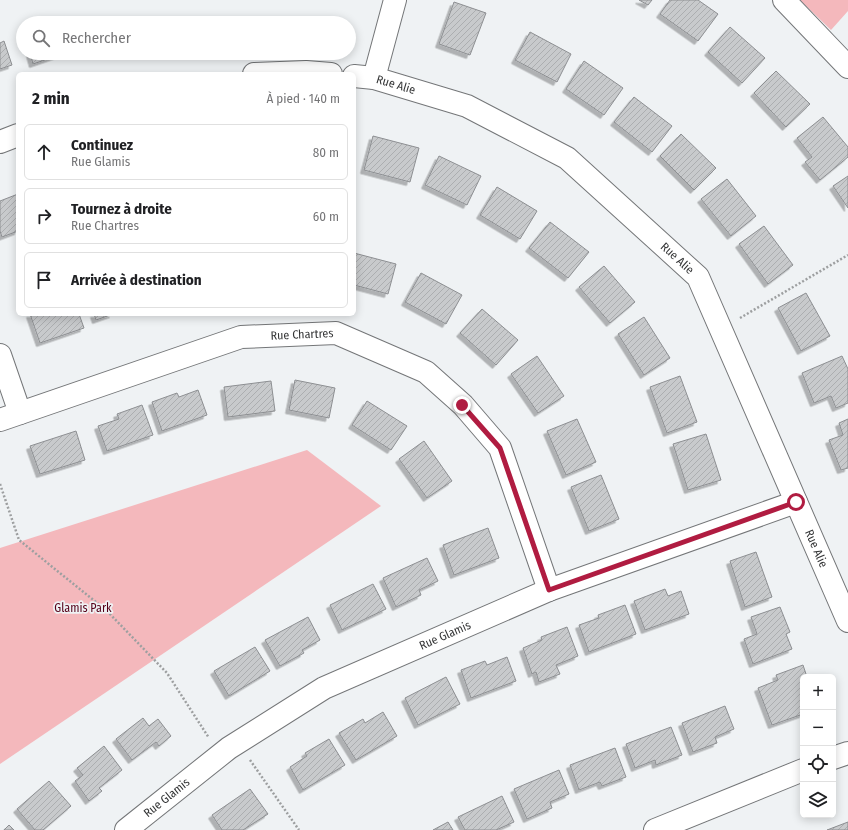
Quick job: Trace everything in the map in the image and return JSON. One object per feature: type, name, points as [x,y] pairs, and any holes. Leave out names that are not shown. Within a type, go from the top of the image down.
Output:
[{"type":"street","points":[[364,77],[395,0]]},
{"type":"street","points":[[784,0],[848,67]]},
{"type":"street","name":"Rue Alie","points":[[364,77],[467,106],[567,158],[698,277],[848,621]]},
{"type":"street","points":[[0,142],[16,137]]},
{"type":"street","name":"Rue Chartres","points":[[10,417],[241,337],[336,333],[426,372],[462,405],[500,448],[549,590]]},
{"type":"street","points":[[0,355],[10,417]]},
{"type":"street","name":"Rue Glamis","points":[[126,830],[229,748],[324,688],[549,590],[796,502]]},
{"type":"street","points":[[836,757],[848,753]]},
{"type":"street","points":[[655,830],[800,771]]},
{"type":"path","points":[[720,329],[848,255]]},
{"type":"path","points":[[0,484],[19,540],[107,611],[167,673],[212,743]]},
{"type":"path","points":[[246,754],[299,830]]},
{"type":"green space","points":[[800,0],[848,0],[848,11],[831,30]]},
{"type":"green space","name":"Glamis Park","points":[[307,450],[381,506],[0,764],[0,548]]},
{"type":"building","points":[[639,0],[652,0],[648,5]]},
{"type":"building","points":[[670,0],[698,0],[718,14],[698,41],[660,14]]},
{"type":"building","points":[[454,2],[486,13],[470,55],[439,44]]},
{"type":"building","points":[[730,27],[765,58],[742,83],[708,52]]},
{"type":"building","points":[[530,32],[571,54],[557,82],[515,60]]},
{"type":"building","points":[[4,41],[12,65],[0,69],[0,43]]},
{"type":"building","points":[[32,60],[45,60],[33,64]]},
{"type":"building","points":[[584,61],[623,88],[604,115],[566,89]]},
{"type":"building","points":[[776,71],[810,104],[786,127],[754,93]]},
{"type":"building","points":[[634,97],[672,126],[652,152],[614,122]]},
{"type":"building","points":[[823,117],[848,147],[848,157],[820,180],[805,162],[812,157],[797,138]]},
{"type":"building","points":[[681,134],[716,168],[694,190],[660,156]]},
{"type":"building","points":[[373,136],[419,148],[410,182],[364,170]]},
{"type":"building","points":[[439,156],[481,176],[467,205],[425,185]]},
{"type":"building","points":[[848,176],[848,208],[833,186]]},
{"type":"building","points":[[727,179],[756,216],[731,236],[701,199]]},
{"type":"building","points":[[497,187],[537,211],[520,239],[480,215]]},
{"type":"building","points":[[16,195],[16,232],[2,237],[0,231],[0,201]]},
{"type":"building","points":[[550,222],[589,252],[568,278],[529,248]]},
{"type":"building","points":[[764,226],[793,265],[768,284],[739,244]]},
{"type":"building","points":[[356,254],[396,264],[388,294],[356,286]]},
{"type":"building","points":[[604,266],[635,302],[610,323],[579,287]]},
{"type":"building","points":[[421,273],[462,295],[446,324],[405,302]]},
{"type":"building","points":[[806,293],[830,336],[801,351],[778,308]]},
{"type":"building","points":[[482,309],[518,340],[496,365],[460,333]]},
{"type":"building","points":[[31,316],[80,316],[84,328],[40,343]]},
{"type":"building","points":[[95,316],[107,316],[96,320]]},
{"type":"building","points":[[644,317],[670,358],[644,375],[618,334]]},
{"type":"building","points":[[537,356],[564,396],[538,413],[511,374]]},
{"type":"building","points":[[842,356],[848,369],[848,403],[836,408],[831,396],[814,403],[802,373]]},
{"type":"building","points":[[680,376],[697,422],[667,433],[650,387]]},
{"type":"building","points":[[295,380],[335,388],[329,418],[289,410]]},
{"type":"building","points":[[271,381],[275,411],[228,417],[224,387]]},
{"type":"building","points":[[198,390],[207,415],[162,431],[152,402],[177,393],[179,397]]},
{"type":"building","points":[[367,401],[407,426],[391,450],[352,425]]},
{"type":"building","points":[[142,405],[153,435],[107,451],[98,426],[119,419],[117,414]]},
{"type":"building","points":[[577,419],[596,462],[566,475],[547,431]]},
{"type":"building","points":[[848,419],[848,468],[841,470],[829,440],[843,435],[839,423]]},
{"type":"building","points":[[76,431],[85,460],[40,474],[30,446]]},
{"type":"building","points":[[706,434],[721,480],[688,490],[673,444]]},
{"type":"building","points":[[424,441],[452,481],[427,498],[399,459]]},
{"type":"building","points":[[601,475],[619,519],[589,531],[571,487]]},
{"type":"building","points":[[488,528],[499,558],[454,575],[443,545]]},
{"type":"building","points":[[756,552],[772,597],[745,607],[730,561]]},
{"type":"building","points":[[427,558],[438,581],[419,590],[421,595],[396,607],[383,578]]},
{"type":"building","points":[[373,584],[386,609],[342,630],[330,605]]},
{"type":"building","points":[[665,589],[668,596],[681,591],[689,614],[645,630],[634,601]]},
{"type":"building","points":[[625,605],[636,634],[589,652],[579,625],[599,618],[598,615]]},
{"type":"building","points":[[780,607],[790,632],[786,634],[792,649],[753,664],[744,639],[757,634],[751,617]]},
{"type":"building","points":[[308,617],[320,640],[302,650],[304,653],[280,666],[265,640]]},
{"type":"building","points":[[567,627],[578,656],[556,665],[560,674],[539,682],[536,672],[532,674],[523,648],[542,640],[541,637]]},
{"type":"building","points":[[255,647],[270,671],[229,696],[214,671]]},
{"type":"building","points":[[507,657],[516,681],[471,698],[461,670],[485,661],[487,665]]},
{"type":"building","points":[[803,665],[806,674],[800,674],[800,715],[772,725],[758,688],[778,680],[776,675]]},
{"type":"building","points":[[446,677],[460,704],[418,725],[405,698]]},
{"type":"building","points":[[725,706],[734,729],[715,737],[717,743],[693,752],[682,723]]},
{"type":"building","points":[[383,712],[397,736],[356,760],[339,733],[363,719],[365,723]]},
{"type":"building","points":[[143,718],[149,726],[158,719],[171,736],[159,746],[156,742],[132,760],[116,739]]},
{"type":"building","points":[[671,727],[682,755],[656,765],[655,760],[635,768],[626,744]]},
{"type":"building","points":[[329,739],[345,765],[303,790],[290,767],[307,756],[305,753]]},
{"type":"building","points":[[104,746],[122,770],[99,788],[102,791],[89,801],[75,781],[83,775],[77,768]]},
{"type":"building","points":[[615,748],[626,777],[602,786],[600,782],[579,790],[570,765]]},
{"type":"building","points":[[559,770],[569,794],[550,802],[552,808],[527,819],[514,789]]},
{"type":"building","points":[[49,781],[71,806],[43,830],[35,830],[17,809]]},
{"type":"building","points":[[250,789],[268,814],[243,830],[222,830],[212,815]]},
{"type":"building","points":[[502,796],[514,822],[496,830],[465,830],[458,817]]},
{"type":"building","points":[[448,822],[453,830],[433,830]]},
{"type":"building","points":[[848,822],[848,830],[827,830]]},
{"type":"building","points":[[9,825],[14,830],[4,830]]},
{"type":"route","points":[[462,405],[500,448],[549,590],[796,502]]}]
